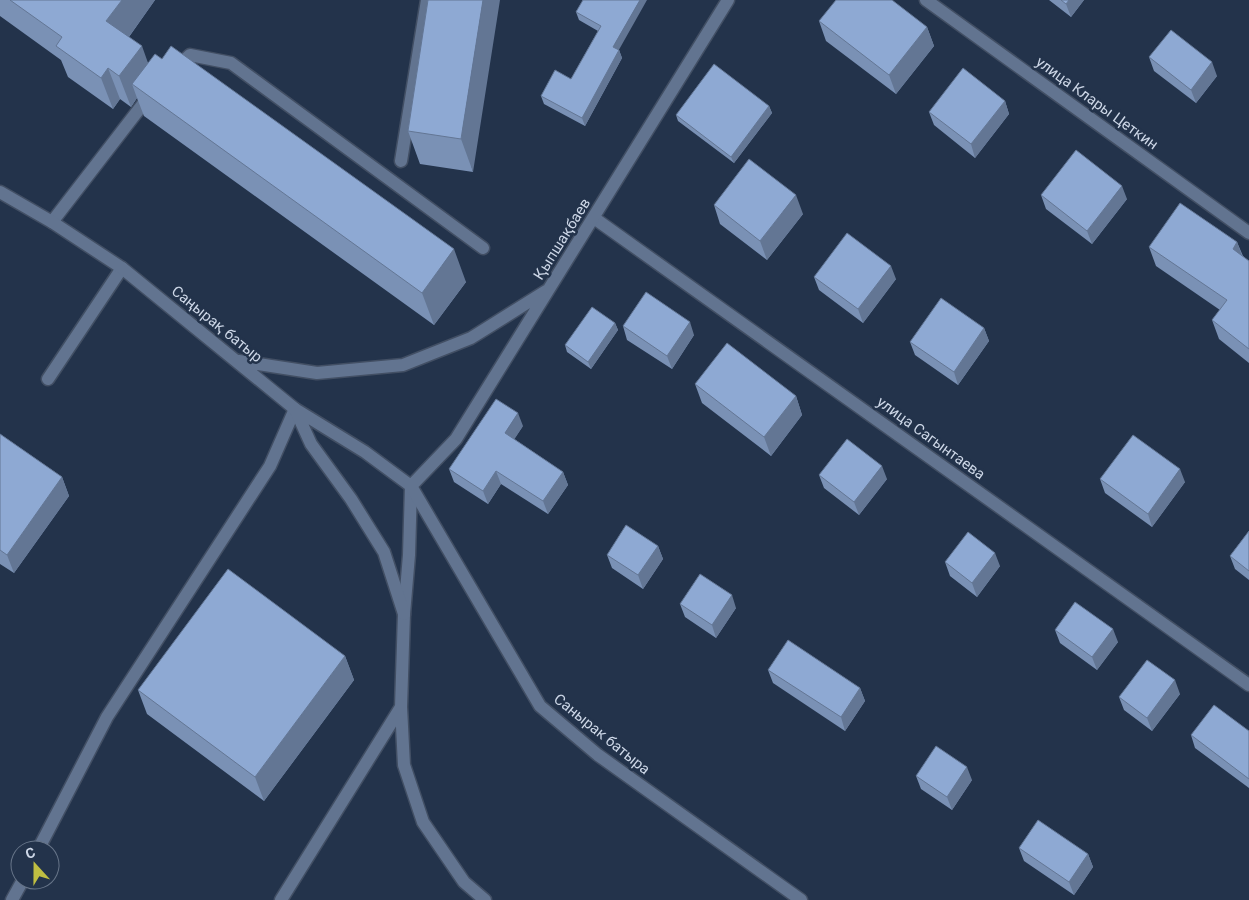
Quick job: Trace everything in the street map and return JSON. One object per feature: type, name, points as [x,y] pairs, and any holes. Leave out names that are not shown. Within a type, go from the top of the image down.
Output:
[{"type":"street","points":[[401,161],[427,0]]},
{"type":"street","name":"Қыпшақбаев","points":[[411,486],[456,439],[728,0]]},
{"type":"street","name":"улица Клары Цеткин","points":[[926,0],[1249,232]]},
{"type":"street","points":[[52,222],[163,80],[190,55],[231,63],[483,248]]},
{"type":"street","name":"Саңырақ батыр","points":[[0,192],[52,222],[122,268],[296,409],[365,452],[411,486]]},
{"type":"street","name":"улица Сагынтаева","points":[[594,218],[1249,685]]},
{"type":"street","points":[[48,379],[122,268]]},
{"type":"street","points":[[238,361],[317,373],[403,365],[472,338],[550,288]]},
{"type":"street","points":[[296,409],[311,444],[351,499],[384,552],[404,614]]},
{"type":"street","points":[[43,840],[107,717],[270,466],[296,409]]},
{"type":"street","points":[[411,486],[410,555],[404,614],[401,707],[404,765],[423,822],[464,882],[485,900]]},
{"type":"street","name":"Санырак батыра","points":[[411,486],[540,706],[598,755],[801,900]]},
{"type":"street","points":[[281,900],[401,707]]},
{"type":"building","points":[[10,0],[122,0],[106,21],[142,46],[119,76],[108,68],[101,78],[56,46],[62,37]]},
{"type":"building","points":[[428,0],[483,0],[461,139],[408,131]]},
{"type":"building","points":[[583,0],[640,0],[613,47],[619,50],[582,118],[541,96],[555,70],[571,79],[601,26],[576,12]]},
{"type":"building","points":[[836,0],[892,0],[927,27],[889,75],[819,21]]},
{"type":"building","points":[[1061,0],[1069,0],[1066,4]]},
{"type":"building","points":[[1171,30],[1212,62],[1191,90],[1149,57]]},
{"type":"building","points":[[171,46],[454,249],[422,293],[132,84],[155,54],[162,59]]},
{"type":"building","points":[[714,64],[769,106],[731,157],[676,115]]},
{"type":"building","points":[[963,68],[1005,101],[971,144],[929,112]]},
{"type":"building","points":[[1076,150],[1122,186],[1087,231],[1041,195]]},
{"type":"building","points":[[749,159],[796,195],[760,241],[714,205]]},
{"type":"building","points":[[1180,203],[1237,242],[1233,249],[1249,261],[1249,349],[1212,320],[1227,300],[1149,247]]},
{"type":"building","points":[[847,233],[891,266],[858,309],[814,277]]},
{"type":"building","points":[[646,292],[690,322],[667,356],[623,326]]},
{"type":"building","points":[[941,298],[984,328],[954,372],[910,342]]},
{"type":"building","points":[[592,307],[615,323],[588,362],[565,345]]},
{"type":"building","points":[[727,343],[796,396],[764,437],[695,384]]},
{"type":"building","points":[[496,399],[518,413],[505,433],[563,472],[543,501],[496,471],[483,491],[449,469]]},
{"type":"building","points":[[0,434],[62,477],[7,555],[0,550]]},
{"type":"building","points":[[1133,435],[1180,469],[1148,514],[1100,479]]},
{"type":"building","points":[[847,439],[882,466],[854,502],[819,475]]},
{"type":"building","points":[[626,525],[658,546],[638,575],[607,555]]},
{"type":"building","points":[[1249,531],[1249,571],[1230,556]]},
{"type":"building","points":[[968,532],[995,553],[972,583],[945,562]]},
{"type":"building","points":[[228,569],[345,656],[255,777],[138,690]]},
{"type":"building","points":[[700,574],[732,595],[712,625],[680,604]]},
{"type":"building","points":[[1075,602],[1113,629],[1092,657],[1055,630]]},
{"type":"building","points":[[788,640],[860,688],[841,717],[768,670]]},
{"type":"building","points":[[1147,660],[1175,680],[1147,718],[1119,697]]},
{"type":"building","points":[[1214,705],[1249,731],[1249,779],[1191,735]]},
{"type":"building","points":[[936,746],[967,767],[947,797],[916,776]]},
{"type":"building","points":[[1038,820],[1088,854],[1069,882],[1019,848]]}]
